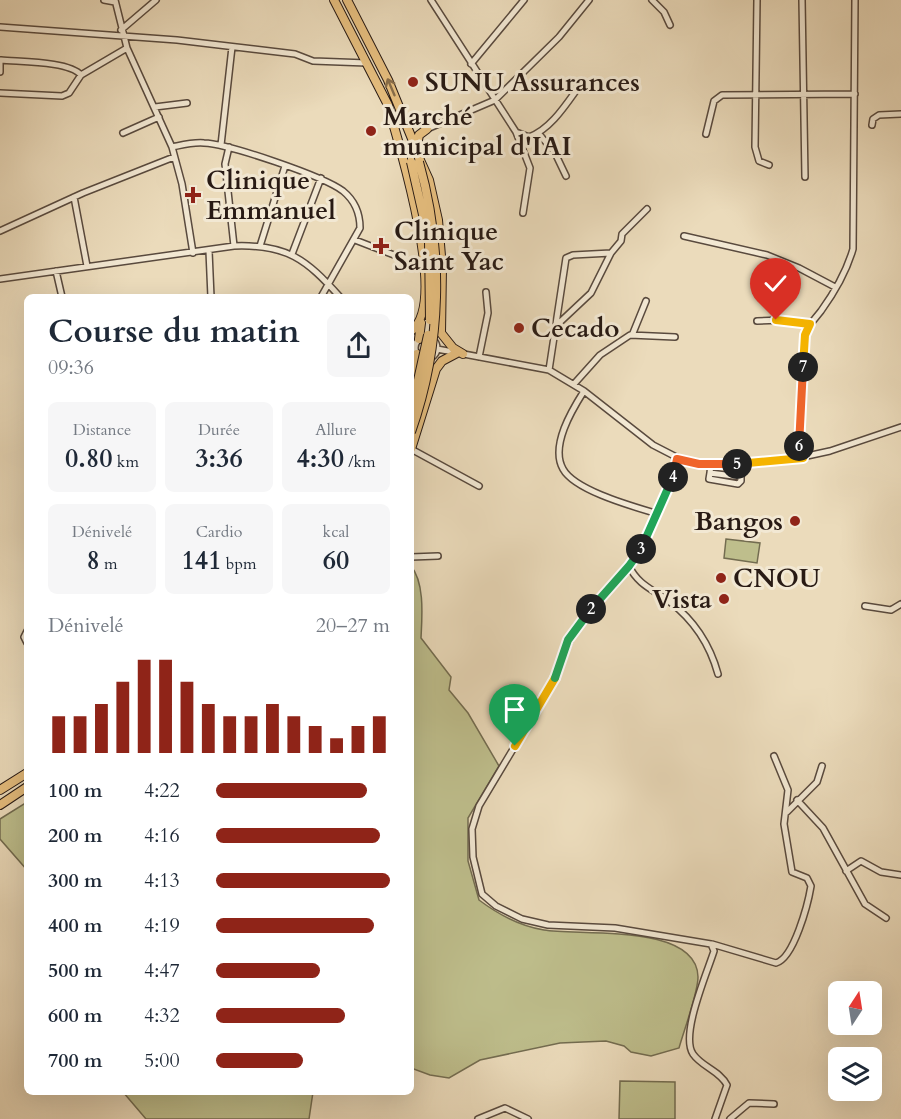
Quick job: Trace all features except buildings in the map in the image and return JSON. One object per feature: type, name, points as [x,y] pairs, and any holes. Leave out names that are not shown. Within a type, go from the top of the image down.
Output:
[{"type":"highway","points":[[334,0],[417,161],[434,199],[441,242],[439,316],[429,385],[414,438]]},
{"type":"highway","points":[[347,0],[388,80],[416,145],[427,228],[431,291],[430,328],[414,399]]},
{"type":"highway","points":[[387,103],[404,161],[420,232],[423,275],[421,319],[415,346]]},
{"type":"highway","points":[[416,145],[421,133],[427,129]]},
{"type":"highway","points":[[414,421],[428,372],[437,304],[435,238],[417,161]]},
{"type":"highway","points":[[429,385],[439,364],[456,353],[444,338],[439,316]]},
{"type":"highway","points":[[414,328],[421,319]]},
{"type":"highway","points":[[0,790],[24,775]]},
{"type":"highway","points":[[0,805],[24,789]]},
{"type":"street","points":[[104,0],[115,1],[123,38],[172,147],[193,253]]},
{"type":"street","points":[[121,30],[156,0]]},
{"type":"street","points":[[431,0],[516,132],[530,168],[523,213]]},
{"type":"street","points":[[471,64],[524,0]]},
{"type":"street","points":[[427,129],[495,100],[559,37],[589,0]]},
{"type":"street","points":[[652,0],[664,12],[670,25]]},
{"type":"street","points":[[757,0],[756,154],[759,161],[769,165]]},
{"type":"street","points":[[802,0],[805,177]]},
{"type":"street","points":[[803,458],[799,440],[805,335],[849,263],[853,249],[855,0]]},
{"type":"street","points":[[0,27],[123,38],[177,40],[295,54],[313,61],[367,63]]},
{"type":"street","points":[[221,145],[232,47]]},
{"type":"street","points":[[0,93],[62,96],[69,93],[81,75],[127,48]]},
{"type":"street","points":[[0,72],[0,60],[60,66],[75,69],[81,75]]},
{"type":"street","points":[[516,132],[529,138],[539,134],[557,116],[583,81]]},
{"type":"street","points":[[706,134],[711,110],[717,97],[756,94],[855,94]]},
{"type":"street","points":[[155,107],[187,102]]},
{"type":"street","points":[[872,125],[873,119],[879,115],[901,114]]},
{"type":"street","points":[[123,133],[159,117]]},
{"type":"street","points":[[539,134],[555,153],[566,176]]},
{"type":"street","points":[[172,147],[195,142],[229,147],[321,178],[342,190],[357,210],[360,228],[323,294]]},
{"type":"street","points":[[229,147],[225,164],[234,246]]},
{"type":"street","points":[[0,231],[74,197],[174,157]]},
{"type":"street","points":[[260,246],[285,166]]},
{"type":"street","points":[[292,254],[321,178]]},
{"type":"street","points":[[74,197],[87,267]]},
{"type":"street","points":[[558,324],[591,293],[611,253],[621,241],[622,234],[647,209]]},
{"type":"street","points":[[684,236],[773,257],[834,287]]},
{"type":"street","points":[[355,240],[394,255]]},
{"type":"street","points":[[0,279],[234,246],[260,246],[292,254],[309,264],[338,294]]},
{"type":"street","points":[[209,251],[212,294]]},
{"type":"street","points":[[549,370],[558,324],[556,307],[566,258],[611,253]]},
{"type":"street","points":[[56,271],[61,294]]},
{"type":"street","points":[[479,357],[486,331],[486,292]]},
{"type":"street","points":[[574,384],[600,355],[633,333],[646,301]]},
{"type":"street","points":[[757,321],[783,320],[810,324]]},
{"type":"street","points":[[633,333],[651,338],[675,337]]},
{"type":"street","points":[[435,349],[424,359],[415,346],[427,337],[435,349],[549,370],[574,384],[636,433],[677,459],[711,464],[756,464],[803,458],[901,427]]},
{"type":"street","points":[[584,391],[562,438],[559,458],[563,469],[575,481],[593,490],[658,514]]},
{"type":"street","points":[[414,451],[479,486]]},
{"type":"street","points":[[677,459],[658,514],[645,542],[629,566],[574,630],[552,684],[479,806],[472,828],[475,870],[482,894],[488,900],[522,919],[548,925],[615,928],[711,944],[772,963],[780,963],[800,928],[811,886],[807,878],[792,872],[785,829],[788,790],[774,756]]},
{"type":"street","points":[[711,464],[709,479],[738,484],[741,481],[741,477],[711,473]]},
{"type":"street","points":[[414,558],[438,556]]},
{"type":"street","points":[[629,566],[634,577],[644,586],[671,603],[697,627],[713,657],[718,674]]},
{"type":"street","points":[[865,606],[888,610],[901,604]]},
{"type":"street","points":[[786,813],[817,783],[822,766]]},
{"type":"street","points":[[797,800],[823,828],[865,904],[886,918]]},
{"type":"street","points":[[846,871],[861,861],[881,872],[901,875]]},
{"type":"street","points":[[711,944],[714,951],[688,1037],[691,1052],[727,1085],[715,1119]]},
{"type":"street","points":[[730,1119],[749,1103],[774,1104]]},
{"type":"street","points":[[478,1119],[505,1108],[528,1119]]},
{"type":"green space","points":[[726,539],[760,543],[757,563],[724,558]]},
{"type":"green space","points":[[414,571],[421,591],[421,638],[451,677],[449,690],[468,713],[499,766],[468,818],[468,861],[479,900],[510,919],[544,930],[609,933],[659,940],[679,948],[693,960],[698,977],[679,1048],[651,1056],[631,1052],[624,1046],[606,1041],[560,1043],[480,1060],[449,1078],[414,1069]]},
{"type":"green space","points":[[24,804],[24,867],[0,839],[0,819]]},
{"type":"green space","points":[[620,1081],[675,1082],[675,1119],[619,1119]]},
{"type":"green space","points":[[126,1095],[313,1095],[309,1119],[146,1119]]},
{"type":"place","name":"SUNU Assurances","points":[[413,82]]},
{"type":"place","name":"Marché municipal d'IAI","points":[[371,131]]},
{"type":"place","name":"Clinique Emmanuel","points":[[193,195]]},
{"type":"place","name":"Clinique Saint Yac","points":[[381,246]]},
{"type":"place","name":"Cecado","points":[[519,328]]},
{"type":"place","name":"Bangos","points":[[795,521]]},
{"type":"place","name":"CNOU","points":[[721,578]]},
{"type":"place","name":"Vista","points":[[724,599]]},
{"type":"route","points":[[515,746],[552,684],[574,630],[629,566],[645,542],[670,483],[677,459],[717,465],[756,464],[803,458],[799,446],[802,374],[805,335],[810,324],[800,321],[776,320]]}]
